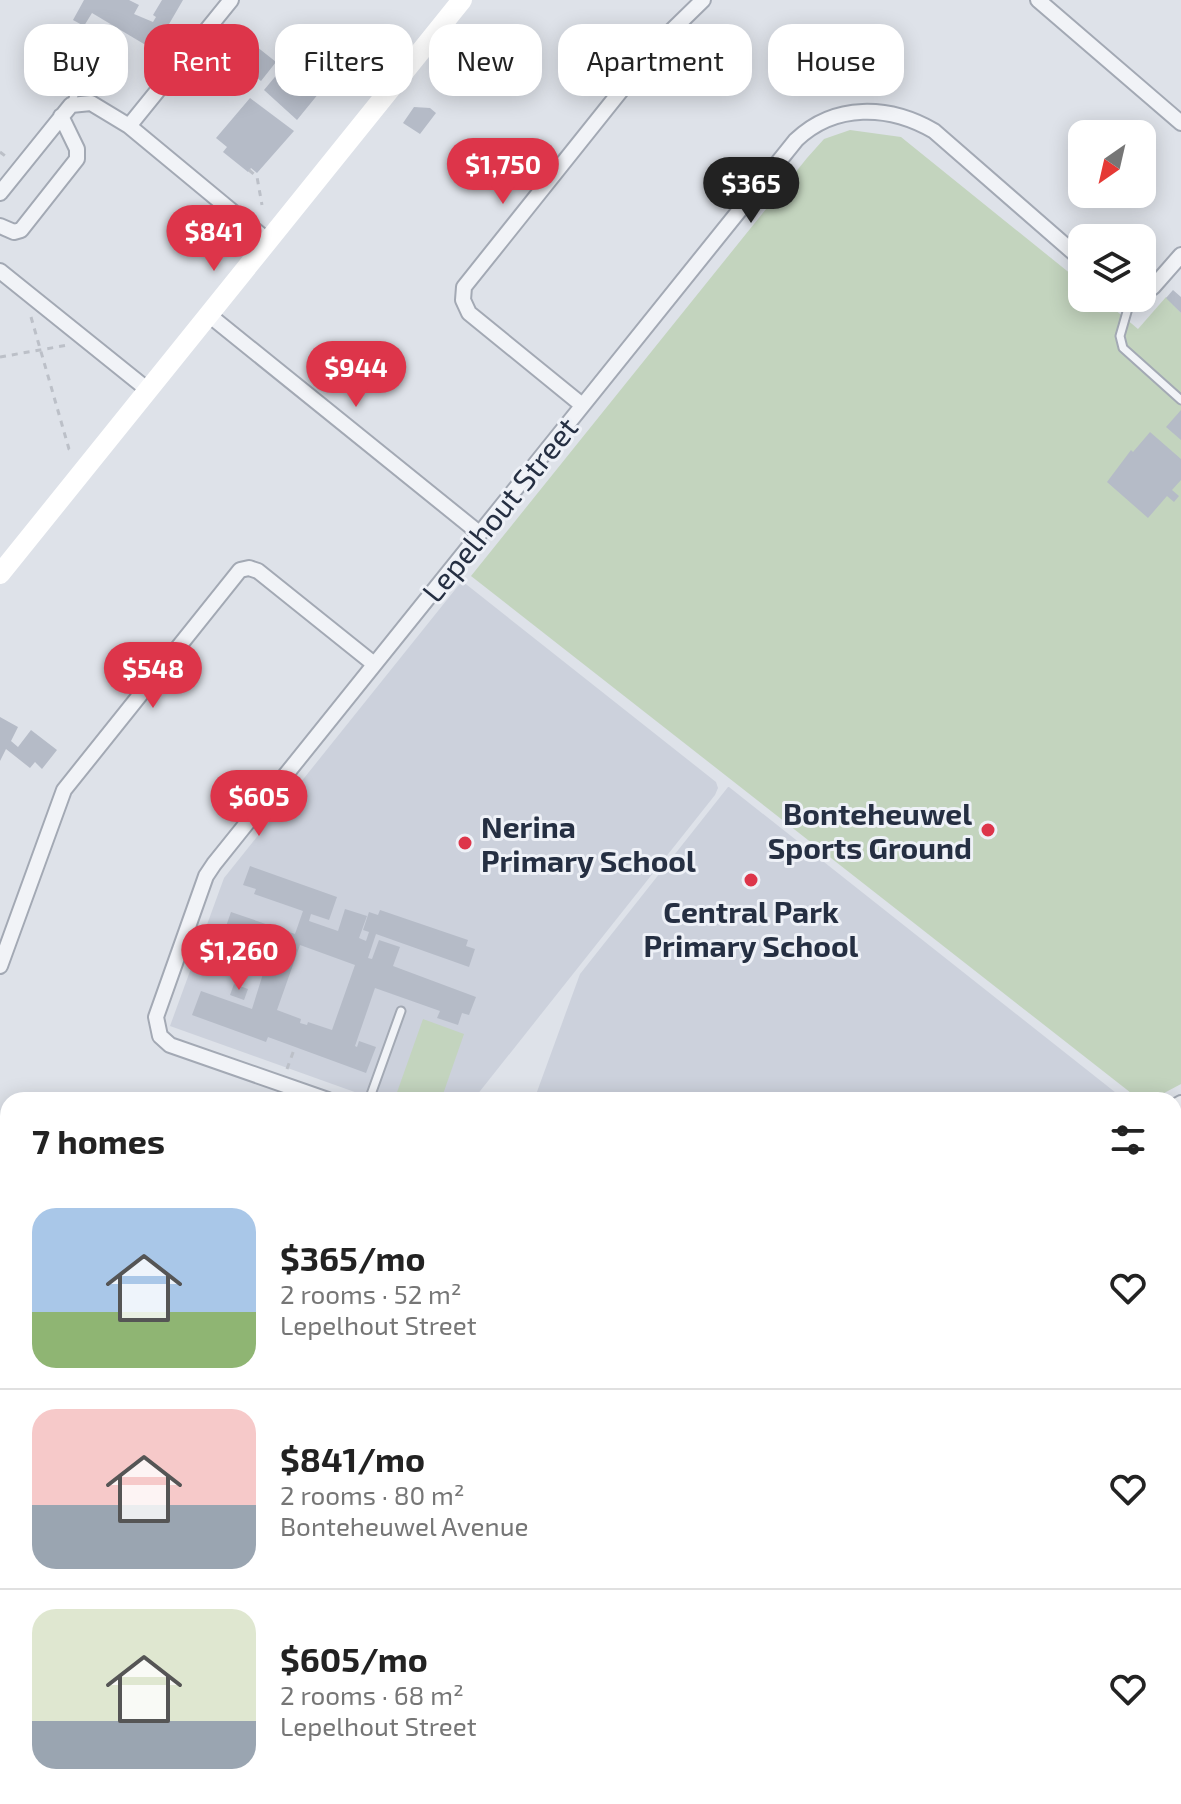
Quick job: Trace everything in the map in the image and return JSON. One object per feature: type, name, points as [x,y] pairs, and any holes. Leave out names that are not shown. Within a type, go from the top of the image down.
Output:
[{"type":"street","points":[[129,126],[231,0]]},
{"type":"street","points":[[0,574],[462,0]]},
{"type":"street","points":[[582,405],[469,313],[463,300],[464,287],[659,43],[703,0]]},
{"type":"street","points":[[1038,0],[1181,123]]},
{"type":"street","points":[[0,193],[66,111],[91,103],[129,126],[268,241]]},
{"type":"street","points":[[0,226],[14,232],[21,230],[77,159],[66,111]]},
{"type":"street","name":"Lepelhout Street","points":[[305,1092],[170,1045],[160,1036],[156,1017],[204,883],[214,864],[796,140],[815,124],[841,113],[885,112],[906,117],[934,131],[1068,248]]},
{"type":"street","points":[[1156,284],[1181,255]]},
{"type":"street","points":[[2,277],[148,390]]},
{"type":"street","points":[[209,315],[479,533]]},
{"type":"street","points":[[0,966],[64,790],[240,570],[249,568],[258,571],[374,664]]},
{"type":"lane","points":[[66,111],[72,96]]},
{"type":"lane","points":[[1127,312],[1120,336],[1123,348],[1181,400]]},
{"type":"lane","points":[[372,1092],[401,1011]]},
{"type":"path","points":[[249,170],[257,177],[262,205]]},
{"type":"path","points":[[37,303],[31,316],[69,449],[77,456]]},
{"type":"path","points":[[0,357],[65,346],[82,338]]},
{"type":"path","points":[[282,1084],[295,1047]]},
{"type":"shaded area","name":"Nerina Primary School","points":[[462,581],[716,782],[718,788],[479,1092],[355,1092],[170,1026],[224,878]]},
{"type":"shaded area","name":"Central Park Primary School","points":[[729,787],[1115,1092],[537,1092],[580,974]]},
{"type":"green space","name":"Bonteheuwel Sports Ground","points":[[850,130],[901,137],[1068,272],[1068,312],[1118,312],[1138,329],[1166,297],[1181,313],[1181,1084],[1166,1092],[1130,1092],[471,576],[824,139]]},
{"type":"green space","points":[[423,1019],[464,1034],[444,1092],[397,1092]]},
{"type":"building","points":[[84,0],[129,0],[139,5],[134,14],[153,22],[156,17],[153,15],[162,0],[183,0],[169,24],[144,24],[144,44],[128,34],[128,24],[110,24],[92,13],[85,24],[73,20]]},
{"type":"building","points":[[259,48],[275,61],[261,81],[259,79]]},
{"type":"building","points":[[275,77],[275,96],[317,96],[297,120],[264,90]]},
{"type":"building","points":[[250,98],[294,131],[257,173],[251,168],[248,172],[223,152],[227,147],[216,138]]},
{"type":"building","points":[[414,107],[430,108],[436,113],[420,134],[403,123]]},
{"type":"building","points":[[1173,290],[1181,297],[1181,313],[1166,298]]},
{"type":"building","points":[[1181,410],[1181,440],[1166,427]]},
{"type":"building","points":[[1150,432],[1181,459],[1181,480],[1172,490],[1179,496],[1174,502],[1167,496],[1148,518],[1107,482],[1131,450],[1133,452]]},
{"type":"building","points":[[0,717],[18,727],[11,741],[18,747],[31,730],[57,750],[42,769],[35,762],[30,768],[6,749],[0,761]]},
{"type":"building","points":[[250,866],[337,897],[329,920],[311,914],[309,921],[338,931],[345,909],[367,916],[359,938],[366,941],[369,932],[363,930],[369,912],[378,915],[380,910],[468,940],[466,946],[475,949],[469,967],[376,934],[368,958],[372,959],[379,940],[400,947],[393,966],[476,997],[469,1015],[462,1013],[458,1025],[437,1018],[440,1011],[375,988],[355,1046],[359,1041],[376,1047],[366,1073],[268,1037],[266,1042],[192,1015],[201,991],[252,1009],[267,961],[282,966],[285,958],[235,941],[236,936],[224,932],[231,912],[295,934],[303,911],[254,894],[256,889],[243,885]],"holes":[[[300,945],[355,965],[332,1030],[308,1022],[307,1025],[300,1023],[301,1019],[277,1010]]]},
{"type":"building","points":[[234,984],[248,989],[244,1000],[230,995]]},
{"type":"place","name":"Bonteheuwel Sports Ground","points":[[988,830]]},
{"type":"place","name":"Nerina Primary School","points":[[465,843]]},
{"type":"place","name":"Central Park Primary School","points":[[751,880]]}]
